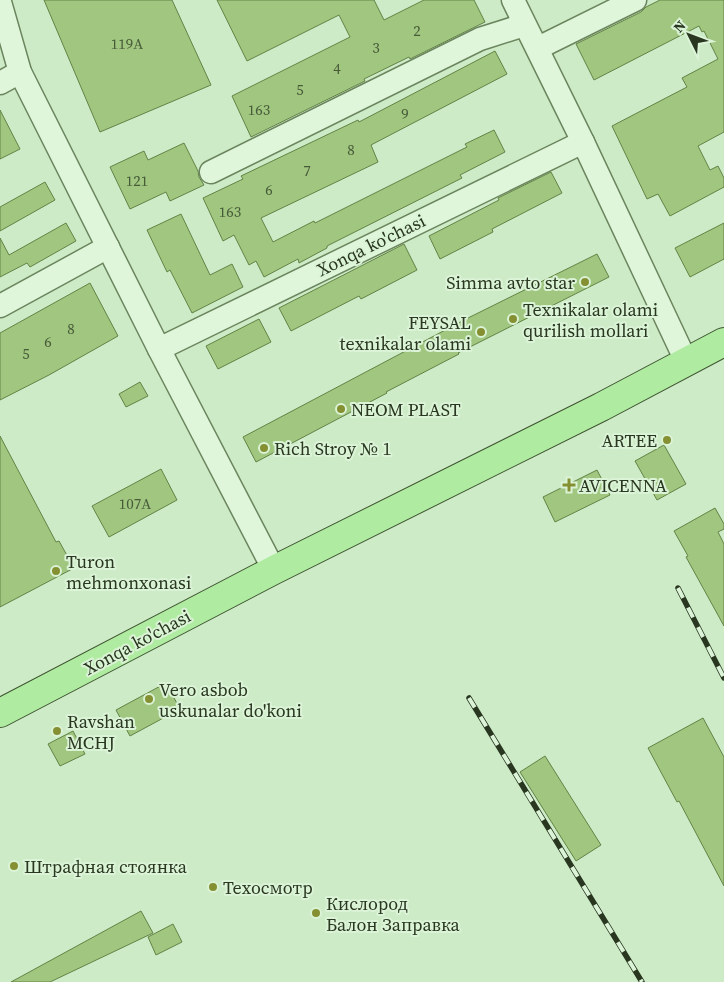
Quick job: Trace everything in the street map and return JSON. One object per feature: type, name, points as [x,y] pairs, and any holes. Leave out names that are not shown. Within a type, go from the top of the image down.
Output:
[{"type":"main road","name":"Xonqa ko'chasi","points":[[0,713],[274,570],[592,411],[724,342]]},
{"type":"street","points":[[513,0],[584,142],[686,361]]},
{"type":"street","points":[[538,48],[635,0]]},
{"type":"street","points":[[0,2],[20,72],[159,349],[274,570]]},
{"type":"street","points":[[212,172],[480,40],[524,25]]},
{"type":"street","points":[[0,83],[20,72]]},
{"type":"street","name":"Xonqa ko'chasi","points":[[159,349],[584,142]]},
{"type":"street","points":[[0,306],[108,247]]},
{"type":"building","points":[[44,0],[172,0],[211,85],[100,132]]},
{"type":"building","points":[[217,0],[374,0],[384,20],[424,0],[474,0],[485,22],[410,59],[409,57],[364,79],[365,81],[251,137],[232,96],[350,37],[339,15],[247,61]]},
{"type":"building","points":[[660,0],[724,0],[724,132],[698,146],[710,170],[718,166],[724,178],[724,187],[670,216],[658,194],[647,199],[612,126],[687,87],[682,78],[718,59],[704,31],[702,32],[699,26],[594,80],[576,44],[641,12],[646,7]]},
{"type":"building","points":[[495,51],[507,74],[371,145],[378,162],[261,218],[273,242],[467,147],[465,144],[494,130],[505,152],[460,175],[462,178],[327,246],[327,248],[299,263],[298,259],[264,277],[256,261],[249,265],[234,235],[223,241],[203,198],[243,179],[241,176],[358,120],[359,122]]},
{"type":"building","points":[[0,110],[20,149],[0,159]]},
{"type":"building","points":[[184,143],[204,185],[170,201],[166,192],[130,209],[110,167],[144,151],[148,160]]},
{"type":"building","points":[[551,172],[562,193],[492,229],[493,232],[440,259],[429,236],[499,200],[498,198]]},
{"type":"building","points":[[45,182],[55,200],[0,231],[0,207]]},
{"type":"building","points":[[181,214],[210,275],[232,264],[243,287],[192,313],[170,270],[167,272],[147,230]]},
{"type":"building","points":[[66,223],[76,241],[30,267],[27,263],[0,277],[0,238],[9,255]]},
{"type":"building","points":[[724,223],[724,259],[690,277],[675,248]]},
{"type":"building","points":[[404,244],[417,270],[361,299],[359,296],[291,331],[279,308]]},
{"type":"building","points":[[597,254],[609,277],[458,353],[256,462],[243,437],[466,319]]},
{"type":"building","points":[[90,283],[118,336],[0,400],[0,333]]},
{"type":"building","points":[[259,319],[271,342],[218,369],[206,346]]},
{"type":"building","points":[[140,382],[148,396],[126,407],[119,394]]},
{"type":"building","points":[[0,436],[56,542],[59,541],[74,568],[0,607]]},
{"type":"building","points":[[664,445],[686,484],[657,500],[635,461]]},
{"type":"building","points":[[161,469],[177,500],[109,537],[92,506]]},
{"type":"building","points":[[597,470],[610,495],[555,522],[543,497]]},
{"type":"building","points":[[715,508],[724,524],[724,529],[718,532],[724,544],[724,626],[674,531]]},
{"type":"building","points":[[166,683],[180,709],[130,736],[116,710]]},
{"type":"building","points":[[703,718],[724,757],[724,886],[679,801],[677,802],[648,748]]},
{"type":"building","points":[[73,731],[85,754],[60,766],[48,744]]},
{"type":"building","points":[[545,756],[601,845],[576,861],[520,772]]},
{"type":"building","points":[[141,911],[153,933],[50,982],[11,982]]},
{"type":"building","points":[[173,924],[182,942],[156,955],[148,937]]},
{"type":"railway","points":[[678,588],[724,678]]},
{"type":"railway","points":[[469,698],[642,982]]},
{"type":"place","name":"Simma avto star","points":[[585,282]]},
{"type":"place","name":"Texnikalar olami qurilish mollari","points":[[513,319]]},
{"type":"place","name":"FEYSAL texnikalar olami","points":[[481,332]]},
{"type":"place","name":"NEOM PLAST","points":[[341,409]]},
{"type":"place","name":"ARTEE","points":[[667,440]]},
{"type":"place","name":"Rich Stroy № 1","points":[[264,448]]},
{"type":"place","name":"AVICENNA","points":[[569,485]]},
{"type":"place","name":"Turon mehmonxonasi","points":[[56,571]]},
{"type":"place","name":"Vero asbob uskunalar do'koni","points":[[149,699]]},
{"type":"place","name":"Ravshan MCHJ","points":[[57,731]]},
{"type":"place","name":"Штрафная стоянка","points":[[14,866]]},
{"type":"place","name":"Техосмотр","points":[[213,887]]},
{"type":"place","name":"Кислород Балон Заправка","points":[[316,913]]}]
